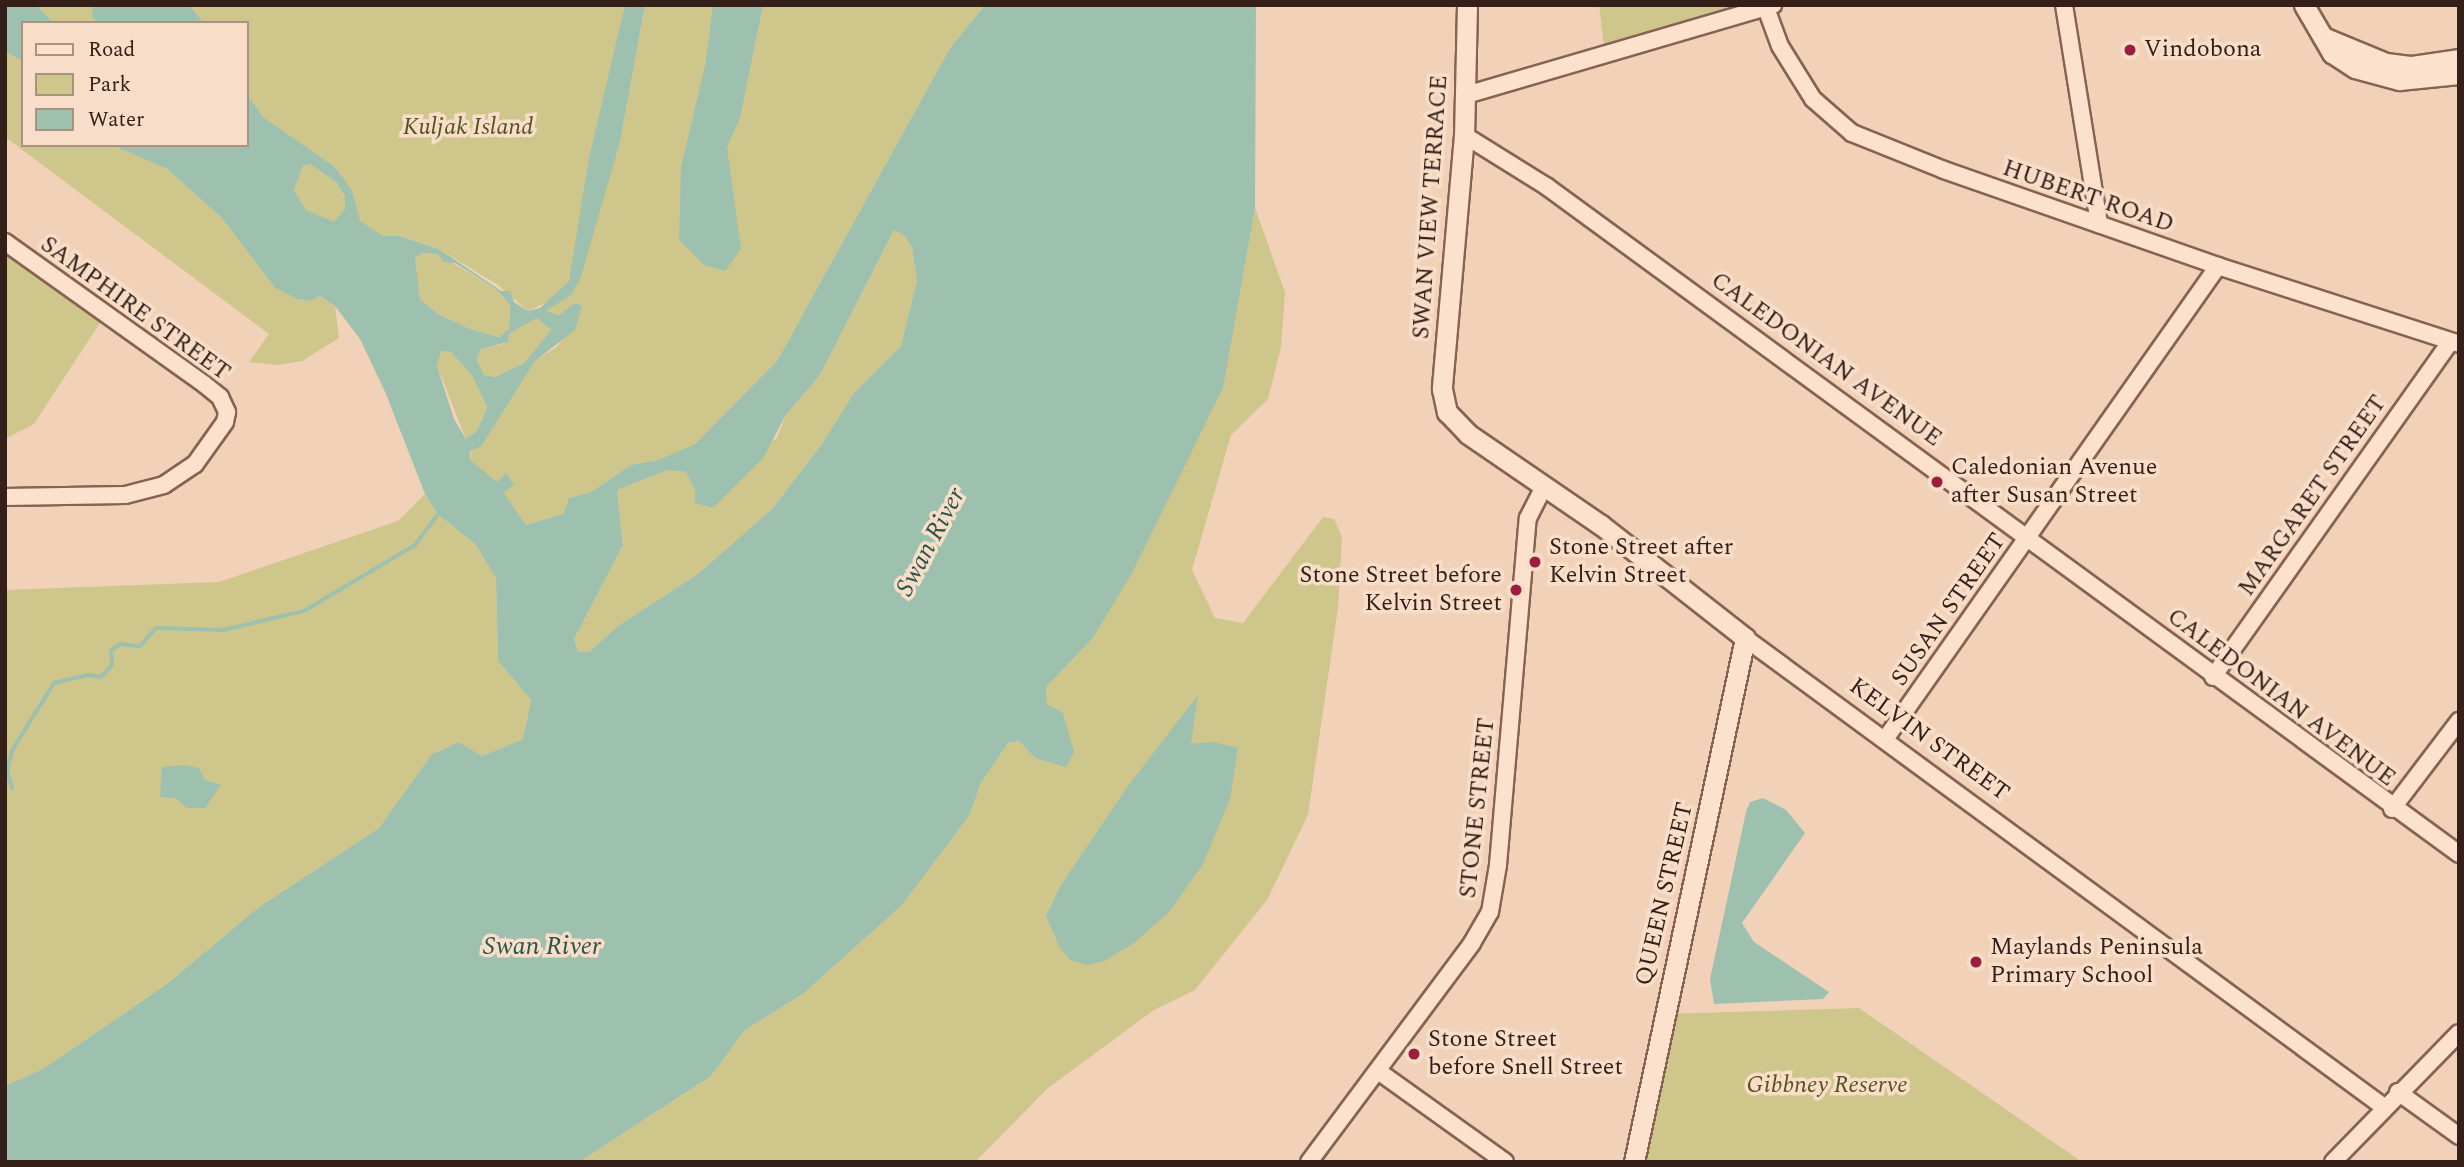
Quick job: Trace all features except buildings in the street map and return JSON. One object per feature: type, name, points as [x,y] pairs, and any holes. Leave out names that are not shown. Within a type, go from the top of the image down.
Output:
[{"type":"street","name":"SWAN VIEW TERRACE","points":[[1447,412],[1442,389],[1464,135],[1468,5]]},
{"type":"street","points":[[2064,5],[2099,224]]},
{"type":"street","points":[[2304,5],[2323,37],[2370,59],[2423,73],[2459,74]]},
{"type":"street","points":[[1466,95],[1769,7]]},
{"type":"street","name":"HUBERT ROAD","points":[[1769,7],[1780,46],[1813,99],[1852,133],[2218,266],[2455,343]]},
{"type":"street","points":[[2423,73],[2459,59]]},
{"type":"street","name":"CALEDONIAN AVENUE","points":[[1464,135],[1546,186],[2030,535],[2213,677],[2392,809],[2459,854]]},
{"type":"street","name":"SAMPHIRE STREET","points":[[5,242],[204,384],[220,397],[227,412],[225,422],[195,464],[164,485],[125,495],[5,498]]},
{"type":"street","name":"SUSAN STREET","points":[[1886,738],[2218,266]]},
{"type":"street","name":"MARGARET STREET","points":[[2213,677],[2455,343]]},
{"type":"street","name":"KELVIN STREET","points":[[1447,412],[1455,424],[1543,488],[1601,525],[1745,638],[1886,738],[2384,1107]]},
{"type":"street","name":"STONE STREET","points":[[1309,1162],[1472,943],[1490,912],[1498,865],[1528,518],[1543,488]]},
{"type":"street","name":"QUEEN STREET","points":[[1634,1162],[1745,638]]},
{"type":"street","points":[[2392,809],[2459,721]]},
{"type":"street","points":[[2333,1162],[2398,1092],[2459,1033]]},
{"type":"street","points":[[1378,1071],[1505,1162]]},
{"type":"street","points":[[2398,1092],[2459,1136]]},
{"type":"green space","points":[[36,5],[94,5],[98,21],[52,21]]},
{"type":"green space","name":"Kuljak Island","points":[[189,5],[625,5],[569,281],[552,300],[528,311],[498,285],[439,249],[401,236],[383,237],[359,221],[352,190],[335,167],[263,117],[248,95],[248,21],[202,21]]},
{"type":"green space","points":[[645,5],[985,5],[950,48],[777,361],[695,444],[658,460],[631,465],[591,492],[569,498],[563,514],[526,525],[503,493],[505,474],[497,483],[470,460],[471,451],[481,447],[535,361],[558,346],[581,307],[575,303],[559,315],[545,311],[571,295],[620,142]]},
{"type":"green space","points":[[1599,5],[1773,5],[1605,55]]},
{"type":"green space","points":[[5,51],[21,61],[21,147],[117,147],[167,169],[222,218],[275,288],[297,299],[310,301],[320,296],[335,306],[339,338],[302,361],[277,365],[249,362],[269,334],[5,137]]},
{"type":"green space","points":[[310,164],[336,182],[345,196],[345,209],[334,223],[306,210],[294,190],[303,166]]},
{"type":"green space","points":[[1255,208],[1285,292],[1281,347],[1268,399],[1231,435],[1192,570],[1215,618],[1243,623],[1323,517],[1334,519],[1342,537],[1338,608],[1308,815],[1267,900],[1195,990],[1154,1010],[1048,1088],[975,1162],[579,1162],[711,1076],[745,1030],[804,993],[902,905],[969,816],[981,783],[1008,743],[1019,741],[1035,758],[1062,713],[1047,704],[1046,687],[1092,639],[1222,388]]},
{"type":"green space","points":[[894,230],[905,235],[912,248],[917,282],[901,346],[854,393],[822,444],[772,509],[698,574],[618,626],[589,652],[578,652],[574,639],[623,545],[617,490],[668,470],[686,472],[695,490],[777,438],[785,416],[820,375]]},
{"type":"green space","points":[[5,242],[105,315],[34,424],[5,439]]},
{"type":"green space","points":[[422,253],[438,254],[497,290],[510,305],[509,329],[499,337],[470,329],[438,314],[419,299],[415,258]]},
{"type":"green space","points":[[537,318],[551,330],[524,363],[494,377],[484,375],[477,360],[481,349],[504,344],[509,334]]},
{"type":"green space","points":[[441,351],[451,352],[473,377],[487,406],[477,431],[466,439],[437,366]]},
{"type":"green space","points":[[425,494],[438,514],[475,544],[496,578],[498,661],[531,700],[523,739],[482,756],[459,742],[432,754],[379,828],[259,907],[167,984],[43,1069],[5,1086],[5,590],[219,582],[398,521]]},
{"type":"green space","name":"Gibbney Reserve","points":[[1859,1008],[2082,1162],[1634,1162],[1663,1014]]},
{"type":"water","points":[[5,5],[36,5],[52,21],[21,21],[21,61],[5,51]]},
{"type":"water","points":[[94,5],[189,5],[202,21],[96,21],[92,16]]},
{"type":"water","name":"Swan River","points":[[625,5],[645,5],[620,142],[580,280],[571,295],[546,311],[559,315],[575,303],[582,306],[575,330],[535,361],[481,447],[470,451],[470,460],[497,482],[506,473],[514,484],[504,493],[526,525],[563,514],[569,498],[591,492],[631,465],[658,460],[695,444],[777,361],[950,48],[985,5],[1256,5],[1255,208],[1223,388],[1131,575],[1092,639],[1046,687],[1047,704],[1063,713],[1074,752],[1066,767],[1035,758],[1019,741],[1008,743],[981,783],[969,816],[902,905],[804,993],[745,1030],[711,1076],[579,1162],[5,1162],[5,1086],[43,1069],[167,984],[259,907],[379,828],[432,754],[459,742],[482,756],[523,739],[531,700],[498,661],[496,578],[475,544],[438,514],[425,494],[386,394],[360,339],[335,306],[320,296],[310,301],[297,299],[275,288],[222,218],[167,169],[117,147],[248,147],[248,95],[263,117],[335,167],[352,190],[360,221],[383,236],[400,236],[439,249],[501,291],[510,291],[514,302],[528,311],[540,308],[569,281],[589,158]],"holes":[[[310,164],[336,182],[345,196],[345,209],[334,222],[306,210],[294,190],[303,166]],[[894,230],[905,236],[912,248],[917,281],[901,346],[854,393],[822,444],[772,509],[698,574],[618,626],[589,652],[578,652],[574,639],[623,545],[617,490],[668,470],[686,472],[695,490],[695,503],[713,508],[764,457],[785,416],[820,375]],[[422,253],[438,254],[443,262],[455,263],[497,290],[510,305],[509,329],[499,337],[470,329],[438,314],[420,299],[415,258]],[[537,318],[551,330],[524,363],[495,377],[484,375],[477,360],[481,349],[508,342],[509,334]],[[441,351],[451,352],[473,377],[487,407],[477,431],[466,439],[454,419],[437,366]]]},
{"type":"water","points":[[713,5],[763,5],[740,118],[727,147],[741,249],[725,271],[704,265],[679,240],[681,167],[705,66]]},
{"type":"water","points":[[1198,695],[1191,744],[1213,742],[1238,748],[1230,799],[1203,864],[1169,912],[1134,943],[1104,961],[1087,965],[1070,960],[1060,948],[1046,916],[1061,885],[1128,786]]},
{"type":"water","points":[[184,765],[199,768],[205,780],[221,785],[205,808],[187,808],[175,798],[160,797],[162,767]]},
{"type":"water","points":[[1763,798],[1786,810],[1805,833],[1742,923],[1754,942],[1829,992],[1823,999],[1714,1004],[1710,979],[1746,812],[1750,802]]},
{"type":"waterway","points":[[12,788],[7,771],[12,751],[54,683],[89,675],[101,677],[112,665],[111,651],[120,644],[140,646],[156,628],[223,630],[304,611],[415,545],[438,514]]},
{"type":"place","name":"Vindobona","points":[[2130,50]]},
{"type":"place","name":"Caledonian Avenue after Susan Street","points":[[1937,482]]},
{"type":"place","name":"Stone Street after Kelvin Street","points":[[1535,562]]},
{"type":"place","name":"Stone Street before Kelvin Street","points":[[1516,590]]},
{"type":"place","name":"Maylands Peninsula Primary School","points":[[1976,962]]},
{"type":"place","name":"Stone Street before Snell Street","points":[[1414,1054]]}]
